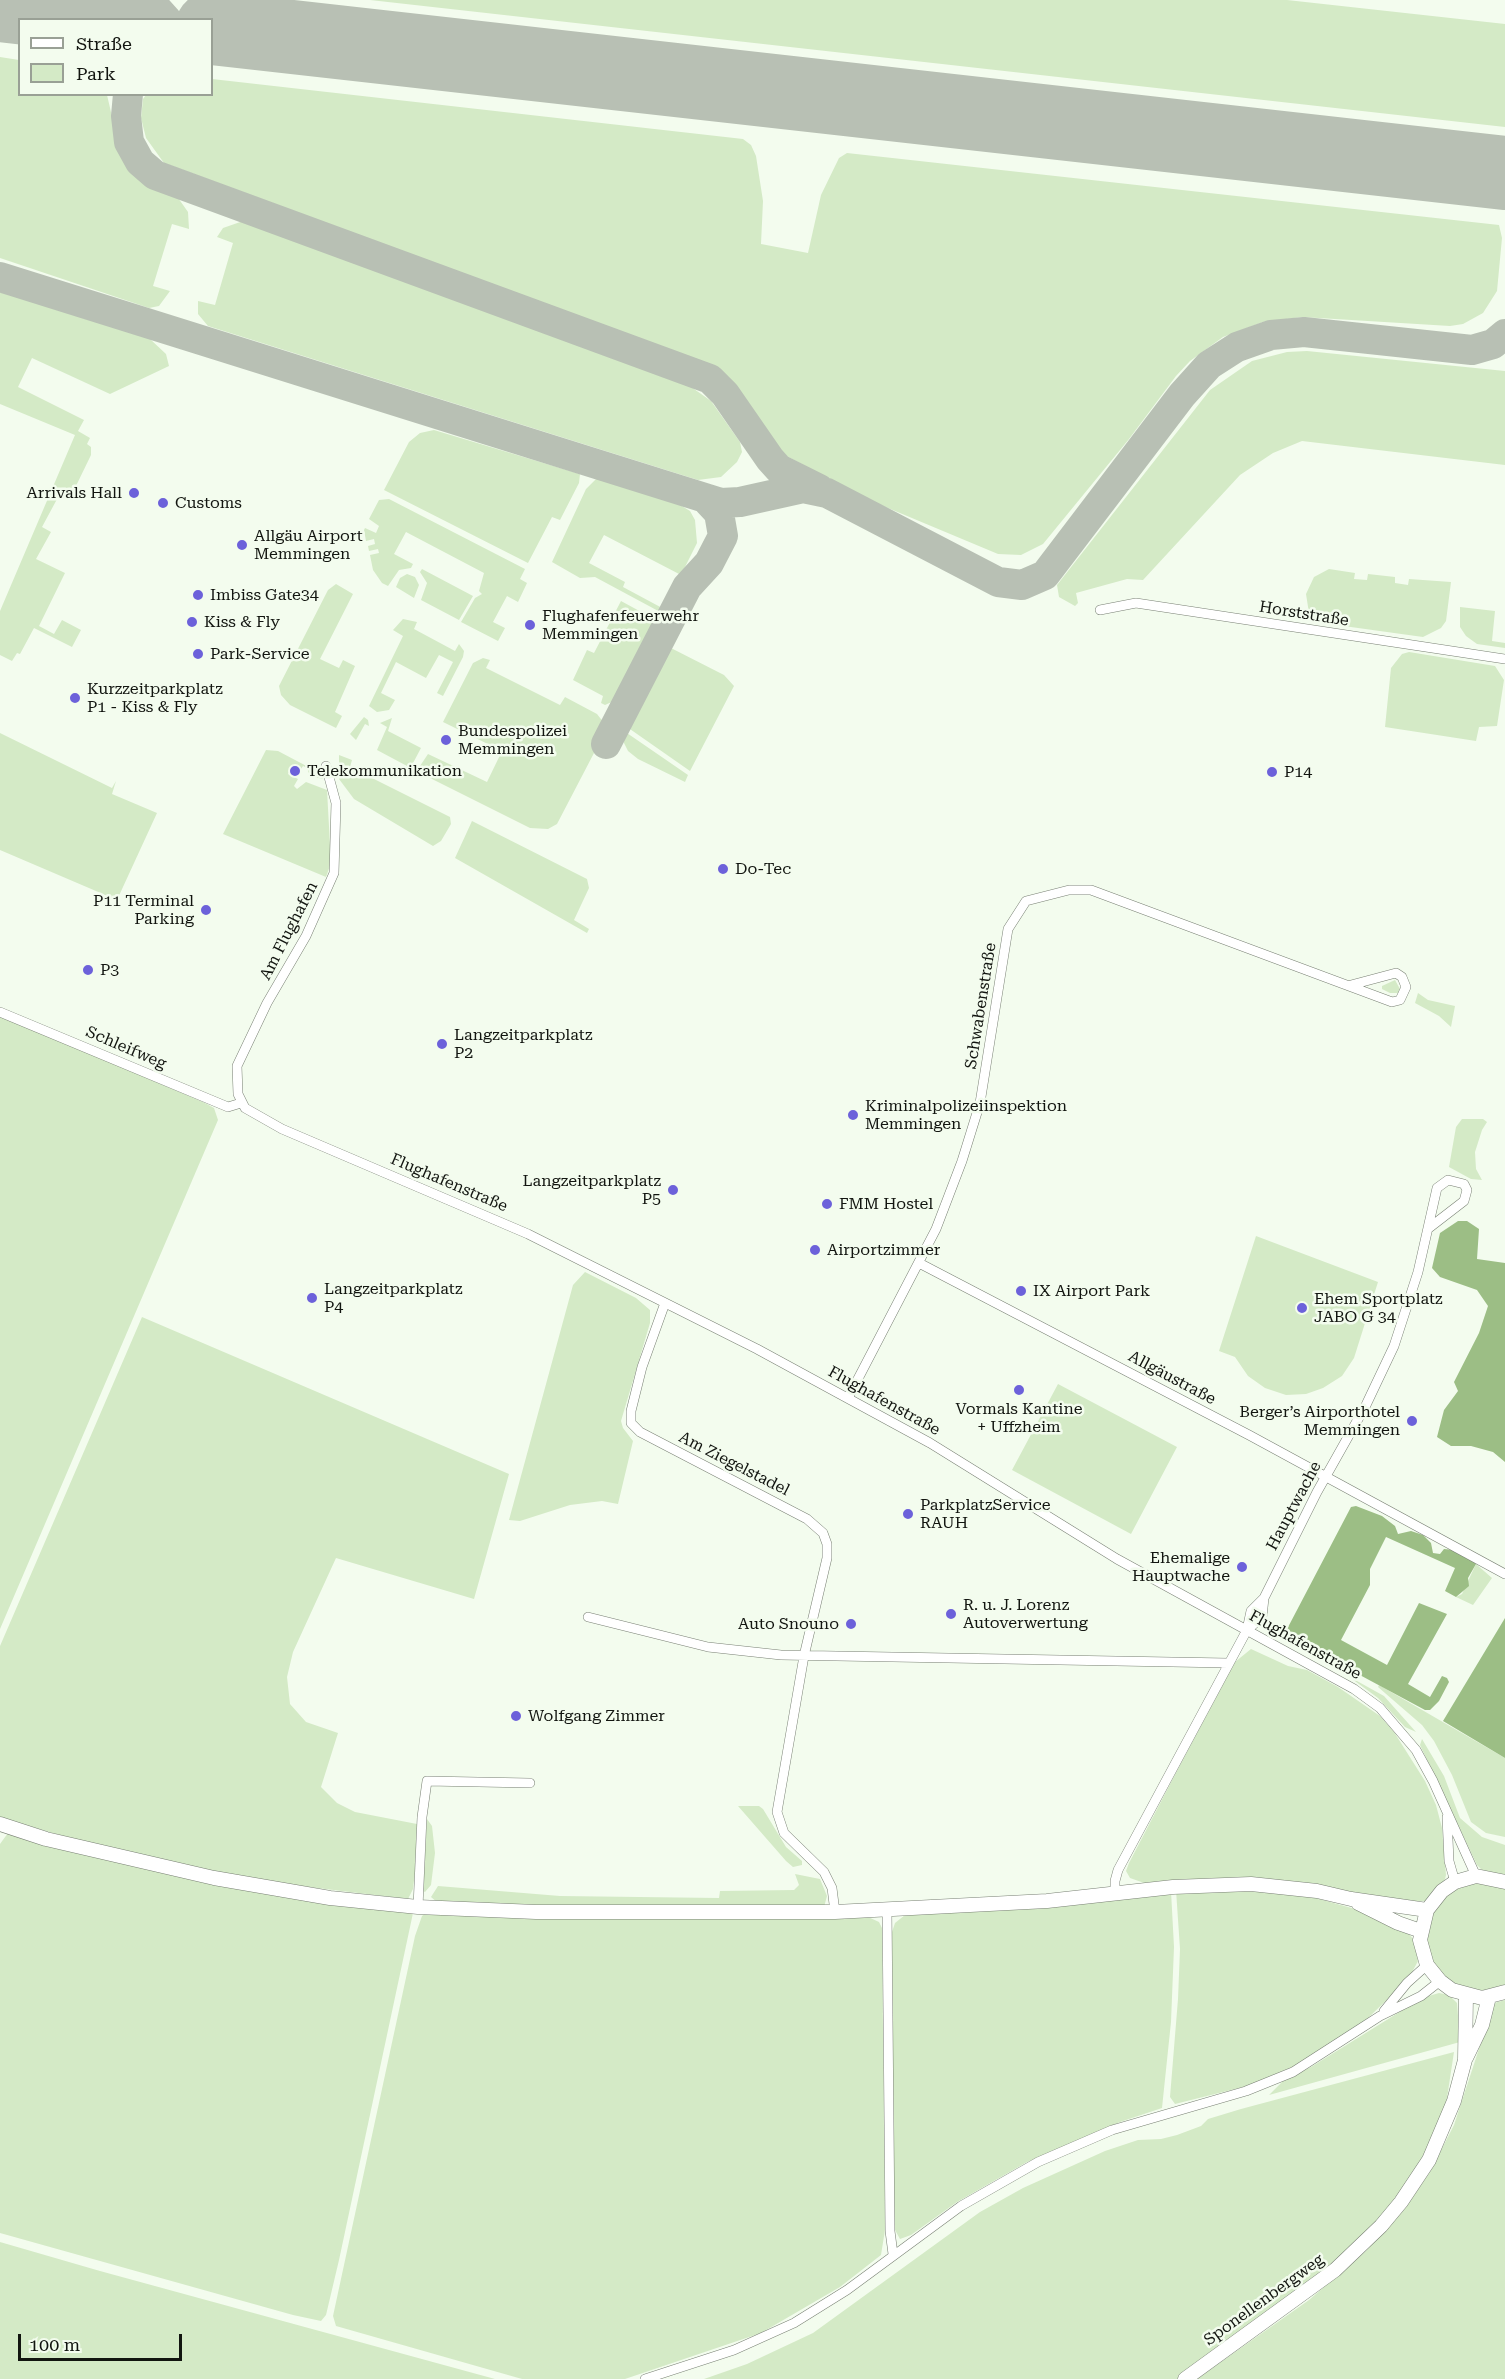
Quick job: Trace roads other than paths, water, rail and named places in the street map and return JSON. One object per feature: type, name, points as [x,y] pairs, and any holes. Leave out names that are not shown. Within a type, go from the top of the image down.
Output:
[{"type":"street","name":"Horststraße","points":[[1100,610],[1136,603],[1505,659]]},
{"type":"street","name":"Am Flughafen","points":[[241,1103],[236,1086],[237,1066],[267,1004],[310,929],[334,873],[336,803],[326,766]]},
{"type":"street","name":"Schwabenstraße","points":[[848,1398],[919,1263],[946,1205],[980,1103],[1008,929],[1026,901],[1069,890],[1091,890],[1392,1002],[1400,1000],[1406,987],[1402,977],[1396,973],[1351,986]]},
{"type":"street","name":"Schleifweg","points":[[0,1012],[228,1107],[241,1103]]},
{"type":"street","name":"Flughafenstraße","points":[[241,1103],[251,1113],[282,1129],[453,1200],[665,1303],[848,1398],[939,1449],[1082,1539],[1325,1671],[1380,1708],[1416,1750],[1468,1854],[1476,1876]]},
{"type":"street","name":"Hauptwache","points":[[1115,1894],[1114,1881],[1118,1870],[1247,1630],[1251,1611],[1264,1598],[1366,1406],[1394,1346],[1410,1303],[1437,1188],[1448,1180],[1464,1184],[1467,1190],[1464,1201],[1429,1227]]},
{"type":"street","name":"Allgäustraße","points":[[919,1263],[1505,1574]]},
{"type":"street","name":"Am Ziegelstadel","points":[[665,1303],[642,1367],[631,1411],[631,1424],[640,1432],[794,1511],[823,1533],[827,1544],[827,1558],[804,1656]]},
{"type":"street","points":[[588,1617],[718,1649],[804,1656],[1228,1663]]},
{"type":"street","points":[[804,1656],[777,1812],[784,1833],[824,1872],[834,1896],[835,1912]]},
{"type":"street","points":[[418,1907],[422,1816],[427,1780],[530,1783]]},
{"type":"street","name":"Flughafenstraße","points":[[1447,1814],[1449,1861],[1455,1882]]},
{"type":"street","points":[[0,1824],[46,1839],[214,1878],[330,1898],[418,1907],[536,1912],[835,1912],[1047,1901],[1215,1884],[1251,1884],[1317,1891],[1351,1899],[1401,1904],[1426,1910]]},
{"type":"street","points":[[1505,1882],[1476,1876],[1455,1882],[1435,1897],[1426,1910],[1420,1931],[1422,1953],[1427,1965],[1440,1981],[1466,1996],[1489,1997],[1505,1992]]},
{"type":"street","points":[[1351,1899],[1398,1923],[1420,1931]]},
{"type":"street","points":[[887,1910],[890,2231],[893,2254]]},
{"type":"street","points":[[1380,2016],[1407,1983],[1427,1965]]},
{"type":"street","points":[[645,2379],[713,2358],[775,2333],[833,2300],[961,2206],[1038,2162],[1112,2130],[1275,2080],[1307,2066],[1380,2016],[1421,1996],[1440,1981]]},
{"type":"street","name":"Sponellenbergweg","points":[[1465,2060],[1466,1996]]},
{"type":"street","name":"Sponellenbergweg","points":[[1185,2379],[1302,2297],[1335,2270],[1381,2226],[1429,2160],[1454,2101],[1465,2060],[1482,2025],[1489,1997]]},
{"type":"place","name":"Arrivals Hall","points":[[134,493]]},
{"type":"place","name":"Customs","points":[[163,503]]},
{"type":"place","name":"Allgäu Airport Memmingen","points":[[242,545]]},
{"type":"place","name":"Imbiss Gate34","points":[[198,595]]},
{"type":"place","name":"Kiss & Fly","points":[[192,622]]},
{"type":"place","name":"Flughafenfeuerwehr Memmingen","points":[[530,625]]},
{"type":"place","name":"Park-Service","points":[[198,654]]},
{"type":"place","name":"Kurzzeitparkplatz P1 - Kiss & Fly","points":[[75,698]]},
{"type":"place","name":"Bundespolizei Memmingen","points":[[446,740]]},
{"type":"place","name":"Telekommunikation","points":[[295,771]]},
{"type":"place","name":"P14","points":[[1272,772]]},
{"type":"place","name":"Do-Tec","points":[[723,869]]},
{"type":"place","name":"P11 Terminal Parking","points":[[206,910]]},
{"type":"place","name":"P3","points":[[88,970]]},
{"type":"place","name":"Langzeitparkplatz P2","points":[[442,1044]]},
{"type":"place","name":"Kriminalpolizeiinspektion Memmingen","points":[[853,1115]]},
{"type":"place","name":"Langzeitparkplatz P5","points":[[673,1190]]},
{"type":"place","name":"FMM Hostel","points":[[827,1204]]},
{"type":"place","name":"Airportzimmer","points":[[815,1250]]},
{"type":"place","name":"IX Airport Park","points":[[1021,1291]]},
{"type":"place","name":"Langzeitparkplatz P4","points":[[312,1298]]},
{"type":"place","name":"Ehem Sportplatz JABO G 34","points":[[1302,1308]]},
{"type":"place","name":"Vormals Kantine + Uffzheim","points":[[1019,1390]]},
{"type":"place","name":"Berger’s Airporthotel Memmingen","points":[[1412,1421]]},
{"type":"place","name":"ParkplatzService RAUH","points":[[908,1514]]},
{"type":"place","name":"Ehemalige Hauptwache","points":[[1242,1567]]},
{"type":"place","name":"R. u. J. Lorenz Autoverwertung","points":[[951,1614]]},
{"type":"place","name":"Auto Snouno","points":[[851,1624]]},
{"type":"place","name":"Wolfgang Zimmer","points":[[516,1716]]}]
